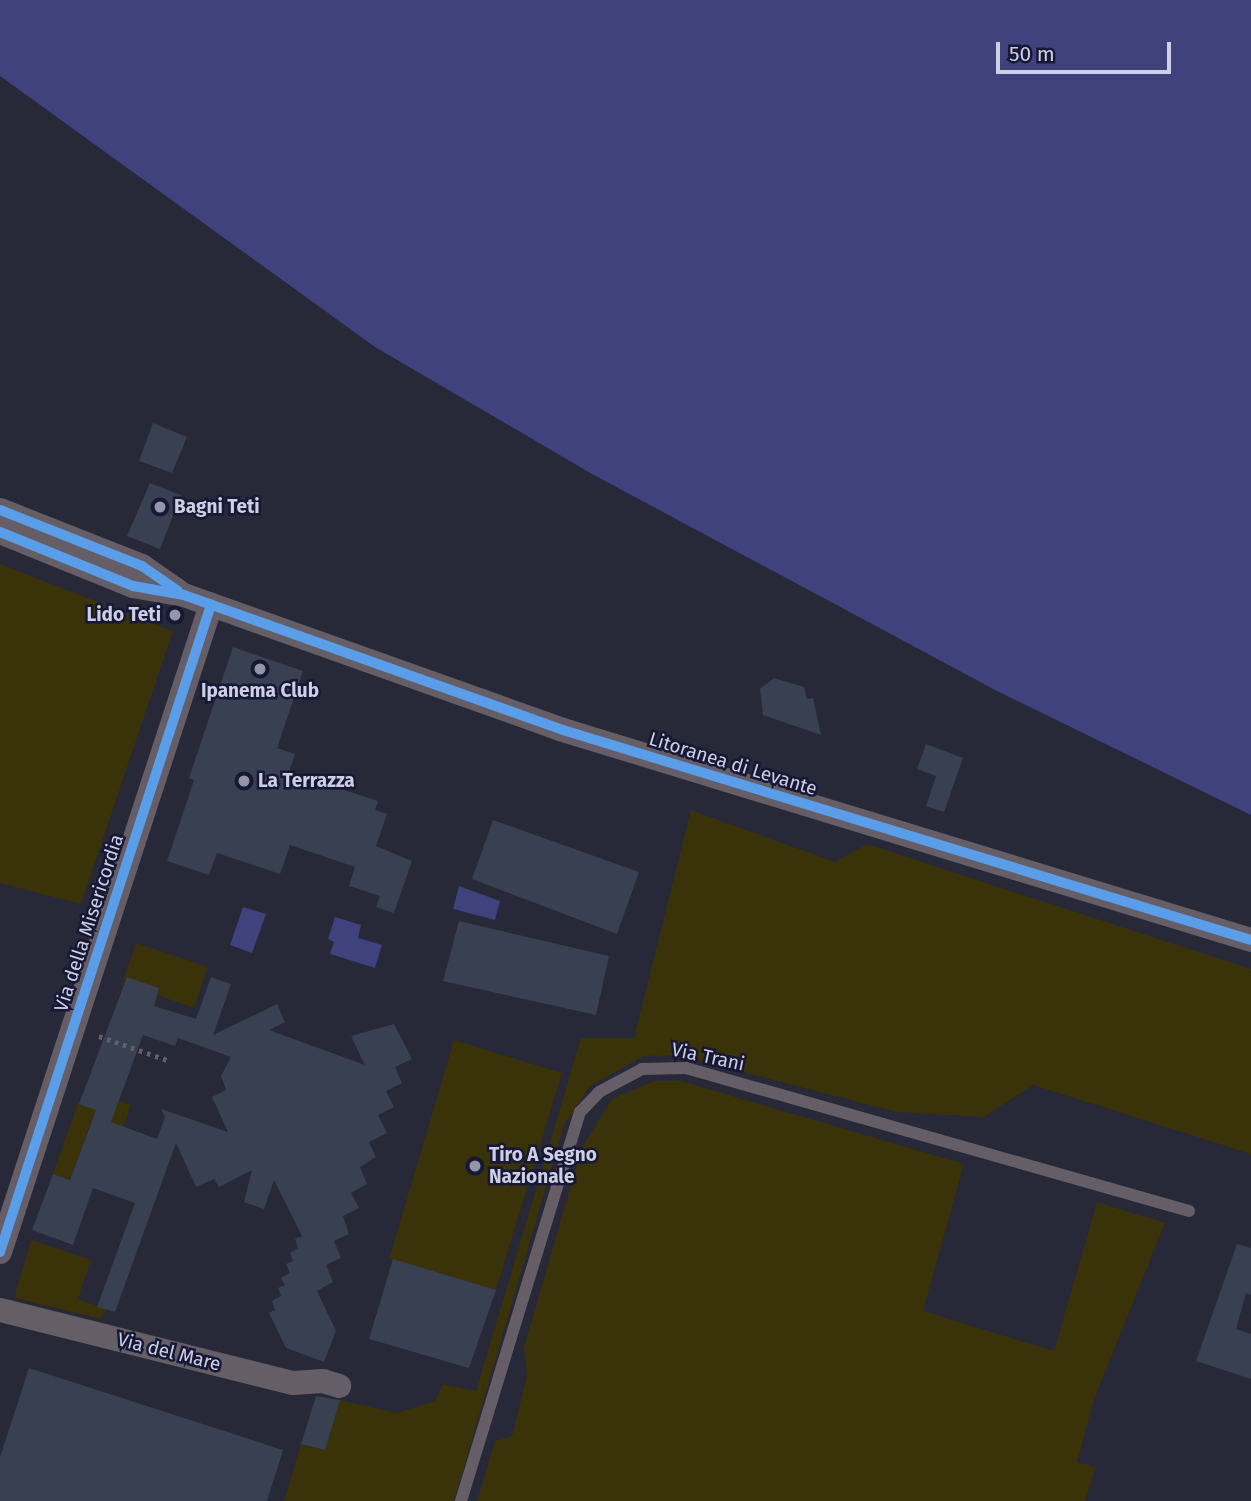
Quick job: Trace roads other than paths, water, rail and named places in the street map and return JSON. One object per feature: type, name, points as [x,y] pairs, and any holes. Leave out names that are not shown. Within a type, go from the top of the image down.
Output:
[{"type":"street","points":[[0,510],[142,566],[184,595]]},
{"type":"street","points":[[0,532],[133,586],[184,595]]},
{"type":"street","name":"Litoranea di Levante","points":[[184,595],[563,730],[1251,940]]},
{"type":"street","name":"Via della Misericordia","points":[[0,1252],[211,605]]},
{"type":"street","name":"Via del Mare","points":[[0,1310],[293,1383],[323,1381],[339,1386]]},
{"type":"lane","name":"Via Trani","points":[[461,1501],[580,1112],[599,1092],[642,1069],[686,1068],[1189,1211]]},
{"type":"place","name":"Bagni Teti","points":[[160,507]]},
{"type":"place","name":"Lido Teti","points":[[175,615]]},
{"type":"place","name":"Ipanema Club","points":[[260,669]]},
{"type":"place","name":"La Terrazza","points":[[244,781]]},
{"type":"place","name":"Tiro A Segno Nazionale","points":[[475,1166]]}]
